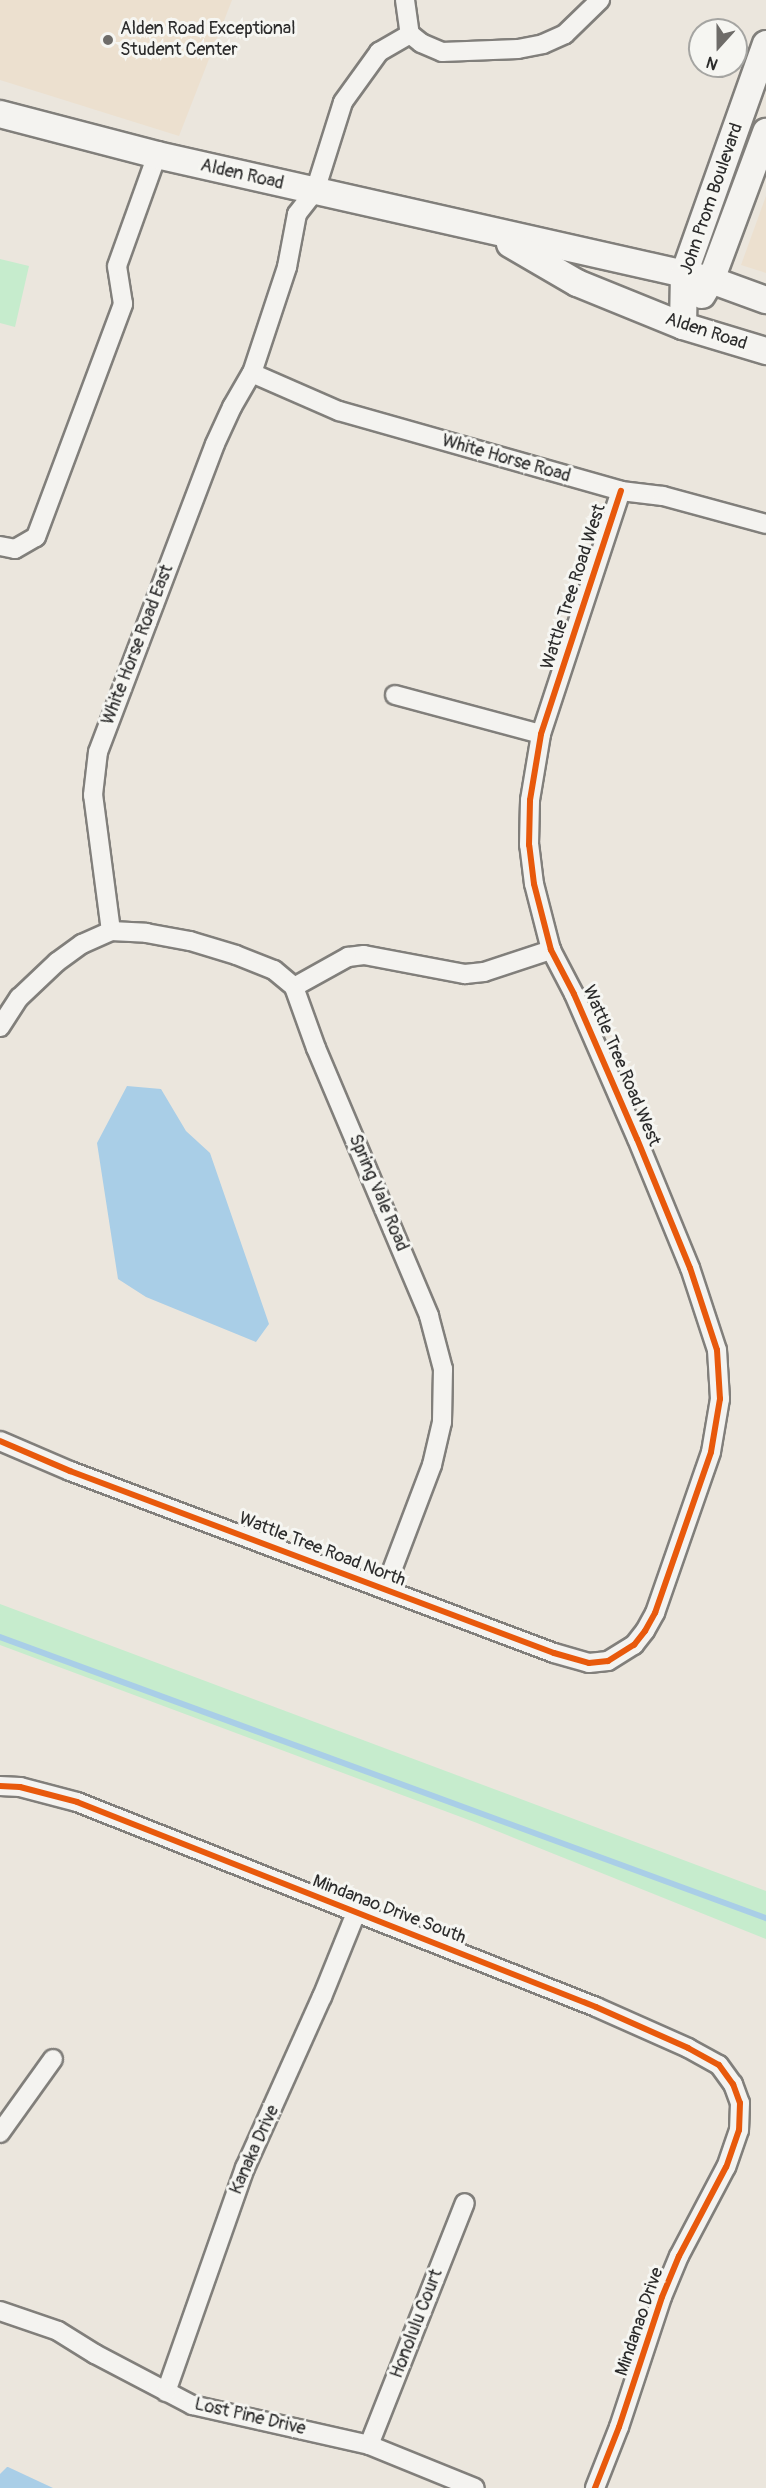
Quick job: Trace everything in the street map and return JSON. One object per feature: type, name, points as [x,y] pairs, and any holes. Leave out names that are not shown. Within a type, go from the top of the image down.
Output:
[{"type":"street","points":[[405,0],[410,34],[421,44],[442,52],[518,49],[543,44],[565,34],[600,0]]},
{"type":"street","name":"White Horse Road East","points":[[111,931],[94,805],[98,752],[215,444],[232,407],[252,373],[287,267],[297,214],[315,191],[343,102],[379,52],[410,34]]},
{"type":"street","name":"John Prom Boulevard","points":[[683,326],[684,274],[766,44]]},
{"type":"street","name":"Alden Road","points":[[0,114],[157,155],[711,280],[766,300]]},
{"type":"street","name":"John Prom Boulevard","points":[[683,326],[711,280],[766,132]]},
{"type":"street","points":[[0,546],[15,549],[36,537],[123,304],[117,266],[157,155]]},
{"type":"street","name":"Alden Road","points":[[486,231],[577,283],[683,326],[766,351]]},
{"type":"street","name":"White Horse Road","points":[[252,373],[339,411],[621,491],[663,496],[766,524]]},
{"type":"street","name":"Wattle Tree Road West","points":[[621,491],[541,734],[530,800],[529,845],[534,884],[551,950],[574,994],[637,1139],[690,1268],[717,1350],[720,1399],[711,1452],[655,1612],[634,1645]]},
{"type":"street","points":[[395,695],[541,734]]},
{"type":"street","points":[[0,1027],[19,998],[57,962],[82,944],[111,931],[146,933],[190,941],[236,955],[273,970],[294,987],[348,957],[364,955],[465,974],[484,972],[551,950]]},
{"type":"street","name":"Spring Vale Road","points":[[294,987],[316,1048],[429,1316],[443,1369],[442,1422],[432,1465],[385,1589]]},
{"type":"street","name":"Wattle Tree Road North","points":[[0,1441],[70,1471],[554,1653],[589,1663],[608,1661],[634,1645]]},
{"type":"street","name":"Mindanao Drive South","points":[[0,1786],[20,1787],[77,1802],[596,2007],[688,2048],[720,2065],[733,2084],[740,2103]]},
{"type":"street","name":"Kanaka Drive","points":[[166,2392],[245,2168],[317,2008],[356,1913]]},
{"type":"street","points":[[0,2133],[52,2059]]},
{"type":"street","name":"Mindanao Drive","points":[[595,2488],[619,2427],[662,2297],[679,2256],[726,2167],[739,2130],[740,2103]]},
{"type":"street","name":"Honolulu Court","points":[[369,2445],[465,2203]]},
{"type":"street","name":"Lost Pine Drive","points":[[0,2311],[58,2331],[192,2405],[369,2445],[475,2488]]},
{"type":"shaded area","name":"Alden Road Exceptional Student Center","points":[[0,0],[232,0],[179,136],[0,80]]},
{"type":"shaded area","points":[[766,196],[766,273],[741,265]]},
{"type":"green space","points":[[0,259],[29,266],[15,327],[0,323]]},
{"type":"green space","points":[[0,1604],[766,1891],[766,1939],[477,1823],[0,1645]]},
{"type":"water","points":[[127,1086],[161,1089],[186,1131],[210,1153],[269,1324],[256,1342],[146,1297],[118,1279],[97,1143]]},
{"type":"water","points":[[7,2467],[53,2488],[0,2488],[0,2474]]},
{"type":"waterway","points":[[0,1637],[766,1918]]},
{"type":"cycle path","points":[[0,1441],[70,1471],[554,1653],[589,1663],[608,1661],[634,1645],[645,1631],[655,1613],[711,1452],[720,1399],[717,1350],[690,1268],[637,1139],[574,994],[551,950],[534,884],[529,845],[530,800],[541,734],[621,491]]},
{"type":"cycle path","points":[[0,1786],[20,1787],[77,1802],[596,2007],[688,2048],[719,2065],[733,2084],[740,2103],[739,2130],[726,2167],[679,2256],[662,2297],[619,2427],[595,2488]]},
{"type":"place","name":"Alden Road Exceptional Student Center","points":[[108,40]]}]
